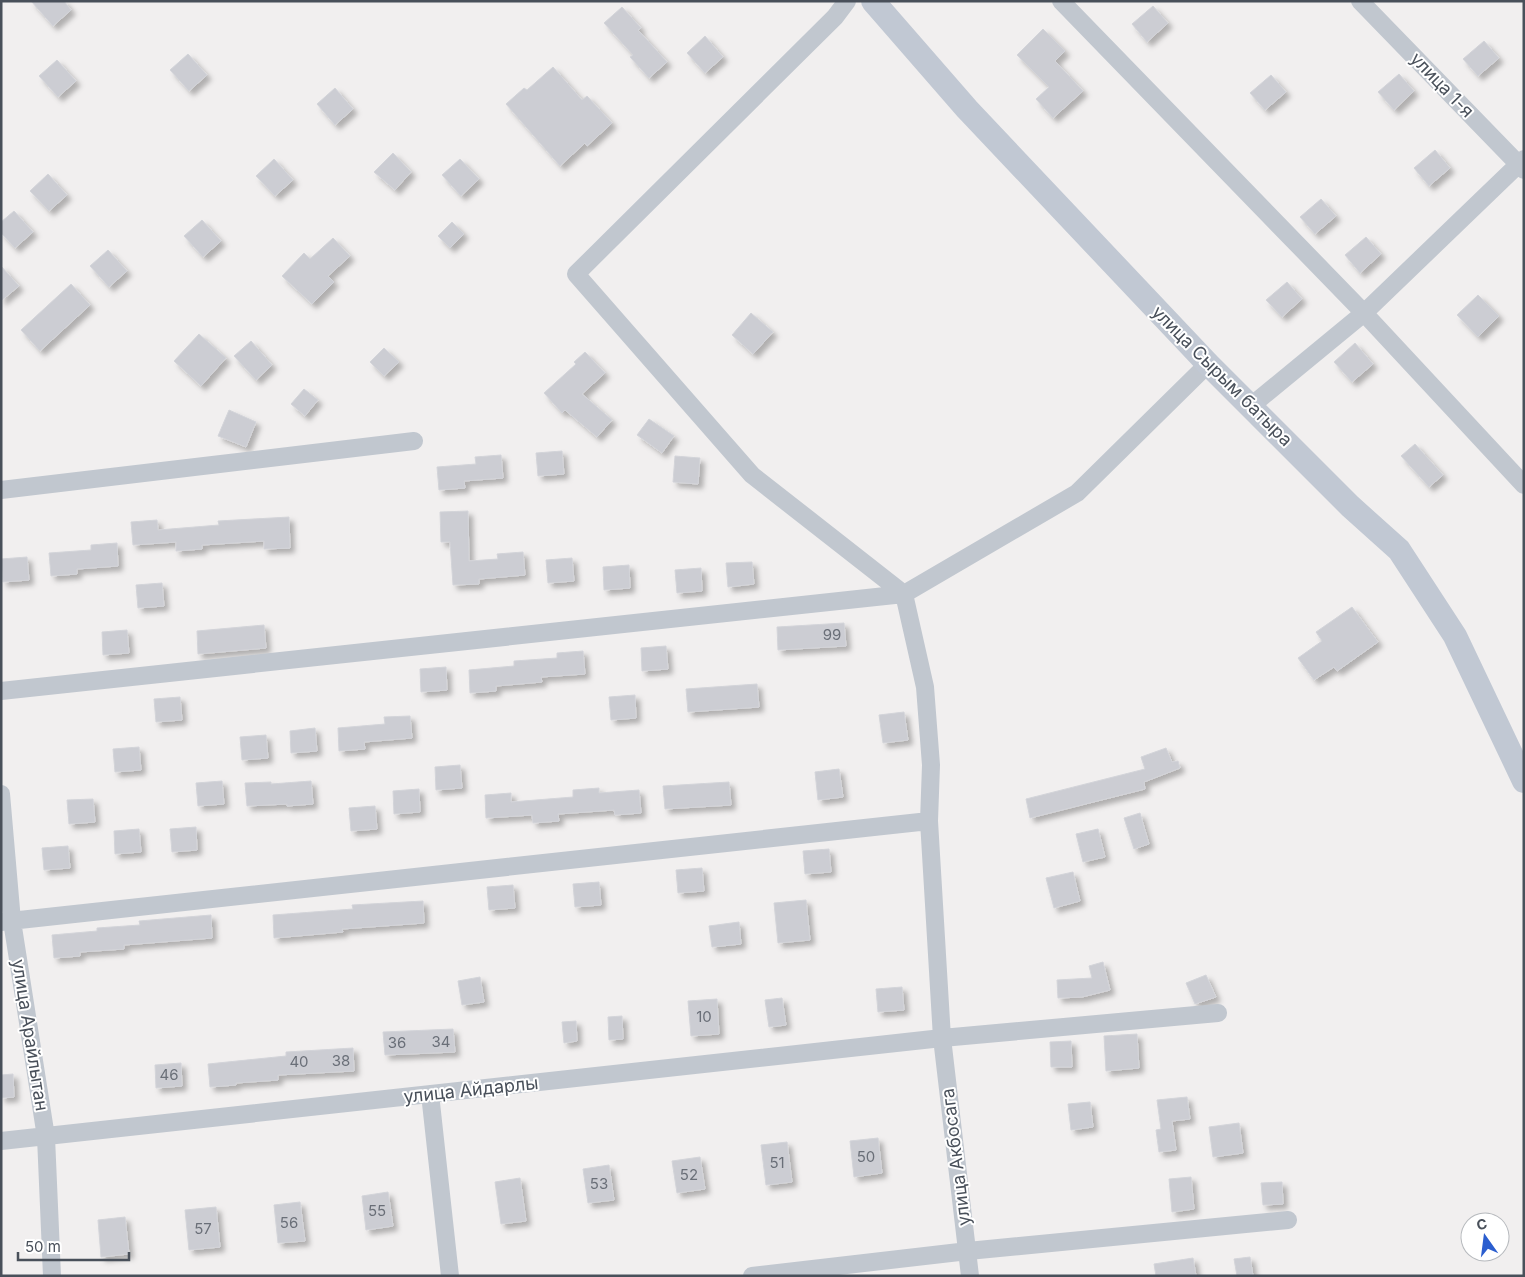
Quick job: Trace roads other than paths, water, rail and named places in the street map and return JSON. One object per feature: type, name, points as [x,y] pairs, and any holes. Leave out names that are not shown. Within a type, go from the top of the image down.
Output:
[{"type":"street","points":[[847,1],[835,17],[576,274],[752,476],[904,594]]},
{"type":"street","name":"улица Сырым батыра","points":[[873,1],[967,109],[1208,364],[1350,506],[1400,550],[1454,636],[1524,781]]},
{"type":"street","points":[[1061,1],[1364,313],[1524,485]]},
{"type":"street","name":"улица 1-я","points":[[1360,1],[1522,164]]},
{"type":"street","points":[[1251,406],[1364,313],[1522,164]]},
{"type":"street","points":[[1,691],[904,594],[1077,493],[1208,364]]},
{"type":"street","points":[[1,490],[414,441]]},
{"type":"street","name":"улица Акбосага","points":[[904,594],[925,687],[931,765],[929,821],[942,1038],[970,1276]]},
{"type":"street","name":"улица Арайлытан","points":[[1,794],[7,921],[46,1137],[52,1276]]},
{"type":"street","points":[[7,921],[929,821]]},
{"type":"street","name":"улица Айдарлы","points":[[1,1141],[942,1038],[1218,1013]]},
{"type":"street","points":[[430,1094],[450,1276]]},
{"type":"street","points":[[752,1276],[968,1251],[1288,1220]]}]
